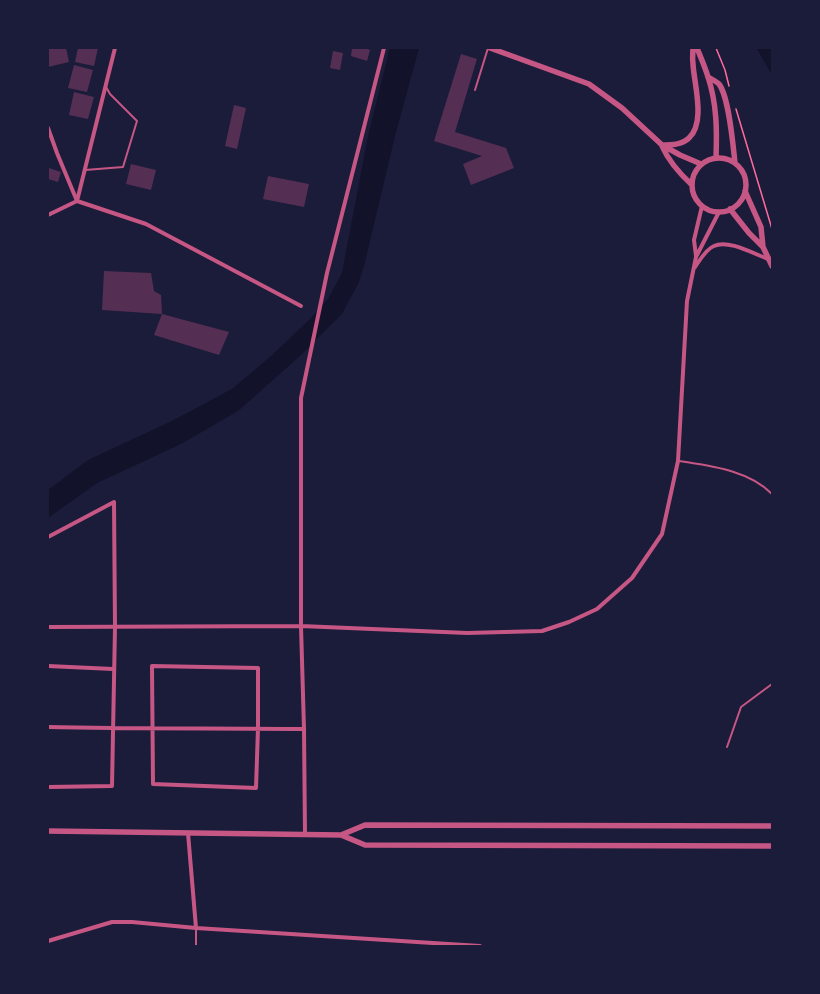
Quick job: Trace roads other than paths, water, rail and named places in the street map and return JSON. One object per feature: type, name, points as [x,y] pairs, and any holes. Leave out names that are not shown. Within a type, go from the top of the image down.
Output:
[{"type":"street","points":[[77,201],[115,48]]},
{"type":"street","points":[[305,835],[301,398],[326,273],[384,48]]},
{"type":"street","points":[[489,48],[589,84],[622,108],[662,145],[701,164]]},
{"type":"street","points":[[662,145],[684,141],[694,131],[697,122],[697,101],[692,63],[693,48]]},
{"type":"street","points":[[697,48],[708,77],[714,101],[717,123],[716,158]]},
{"type":"street","points":[[708,77],[718,83],[723,94],[728,109],[736,163],[745,178],[746,191],[761,227],[763,247],[772,266]]},
{"type":"street","points":[[48,128],[77,201]]},
{"type":"street","points":[[662,145],[667,158],[692,185]]},
{"type":"street","points":[[736,163],[724,158],[716,158],[701,164],[694,174],[692,185],[695,197],[702,206],[718,212],[730,210],[740,202],[746,191]]},
{"type":"street","points":[[48,215],[77,201],[146,224],[301,306]]},
{"type":"street","points":[[48,627],[302,626],[467,633],[542,631],[569,622],[597,609],[632,578],[662,534],[678,461],[687,301],[696,257],[694,240],[702,206]]},
{"type":"street","points":[[730,210],[763,247]]},
{"type":"street","points":[[696,257],[718,212]]},
{"type":"street","points":[[694,269],[710,248],[719,244],[734,245],[768,259]]},
{"type":"street","points":[[48,537],[114,502],[115,627],[113,669],[114,729],[112,786],[48,787]]},
{"type":"street","points":[[48,666],[113,669]]},
{"type":"street","points":[[152,666],[258,668],[258,728],[256,788],[153,784],[152,666]]},
{"type":"street","points":[[48,727],[114,729],[304,729]]},
{"type":"street","points":[[48,831],[341,835],[365,825],[772,826]]},
{"type":"street","points":[[188,833],[196,928]]},
{"type":"street","points":[[341,835],[365,845],[772,846]]},
{"type":"street","points":[[48,941],[112,922],[132,922],[196,928],[480,946]]},
{"type":"lane","points":[[475,90],[489,48]]},
{"type":"lane","points":[[85,170],[123,167],[138,121],[110,94],[106,86]]},
{"type":"lane","points":[[678,461],[712,466],[744,476],[767,489],[772,494]]},
{"type":"lane","points":[[727,748],[741,708],[772,684]]},
{"type":"lane","points":[[196,928],[196,946]]}]
